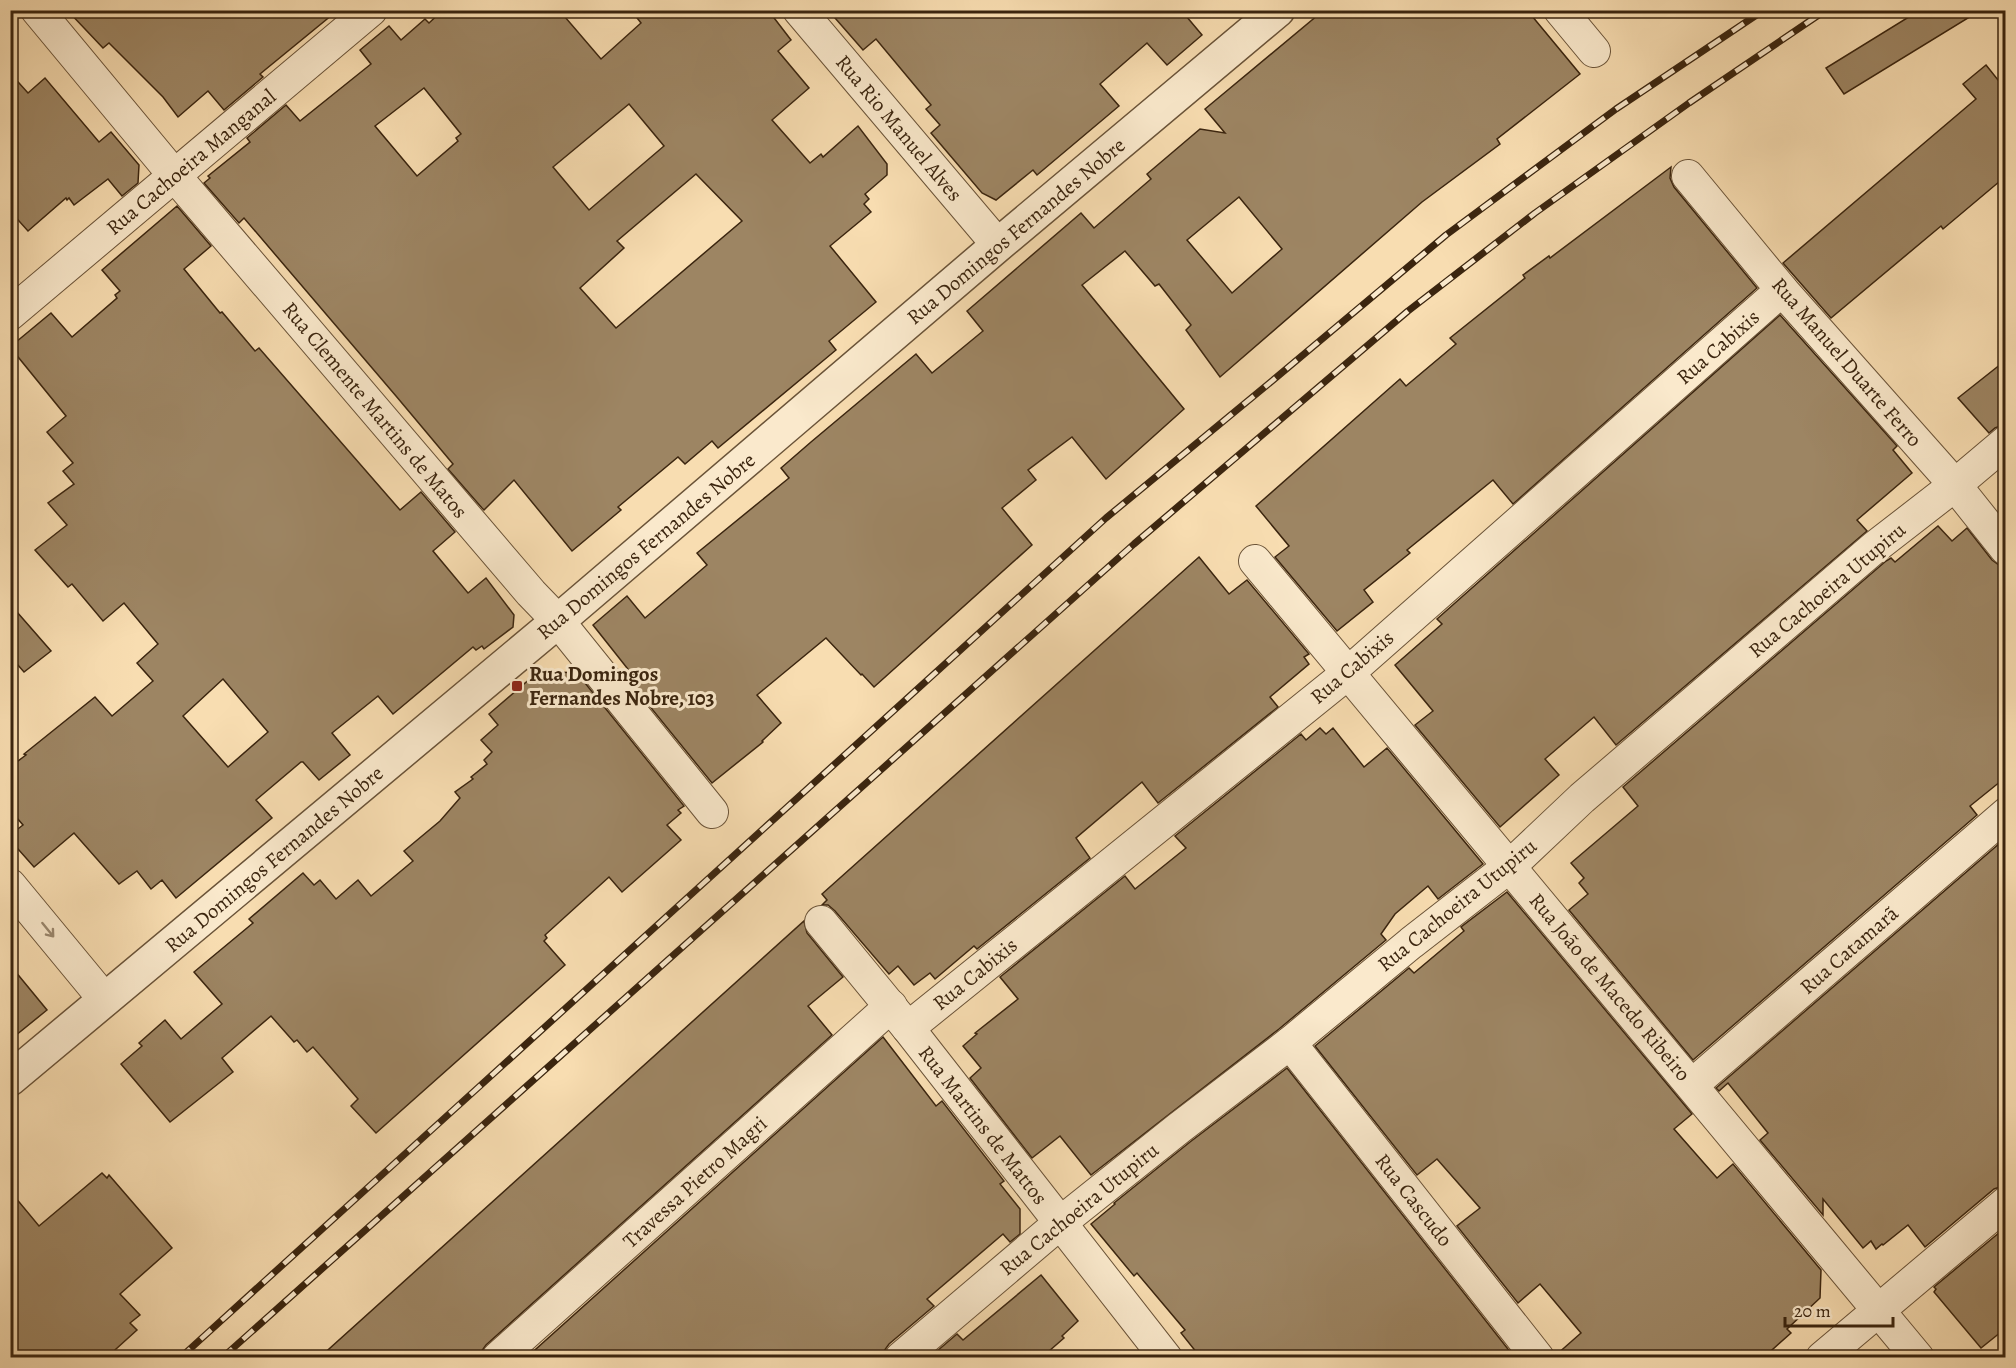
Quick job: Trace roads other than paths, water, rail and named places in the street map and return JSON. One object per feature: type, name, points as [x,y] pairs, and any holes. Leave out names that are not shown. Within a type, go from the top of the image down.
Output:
[{"type":"street","name":"Rua Clemente Martins de Matos","points":[[37,10],[174,175],[531,593],[558,621],[712,812]]},
{"type":"street","name":"Rua Cachoeira Manganal","points":[[10,314],[371,10]]},
{"type":"street","name":"Rua Rio Manuel Alves","points":[[799,10],[998,245]]},
{"type":"street","name":"Rua Domingos Fernandes Nobre","points":[[10,1079],[558,621],[998,245],[1278,10]]},
{"type":"street","points":[[1560,10],[1594,51]]},
{"type":"street","name":"Rua Manuel Duarte Ferro","points":[[1688,176],[1782,290],[1954,485],[2006,549]]},
{"type":"street","name":"Rua Cabixis","points":[[899,1017],[1348,673],[1782,290]]},
{"type":"street","name":"Rua Cachoeira Utupiru","points":[[901,1358],[1060,1223],[1290,1043],[1411,943],[1510,866],[1582,798],[1875,548],[2006,442]]},
{"type":"street","name":"Rua João de Macedo Ribeiro","points":[[1255,561],[1918,1358]]},
{"type":"street","name":"Rua Catamarã","points":[[1692,1085],[2006,814]]},
{"type":"street","points":[[10,885],[105,1000]]},
{"type":"street","name":"Rua Martins de Mattos","points":[[821,922],[899,1017],[1166,1358]]},
{"type":"street","name":"Travessa Pietro Magri","points":[[498,1358],[899,1017]]},
{"type":"street","name":"Rua Cascudo","points":[[1290,1043],[1538,1358]]},
{"type":"street","points":[[1822,1358],[2006,1203]]},
{"type":"railway","points":[[180,1358],[1106,518],[1446,235],[1616,109],[1764,10]]},
{"type":"railway","points":[[222,1358],[1134,544],[1408,311],[1535,213],[1689,103],[1826,10]]},
{"type":"place","name":"Rua Domingos Fernandes Nobre, 103","points":[[517,686]]}]
